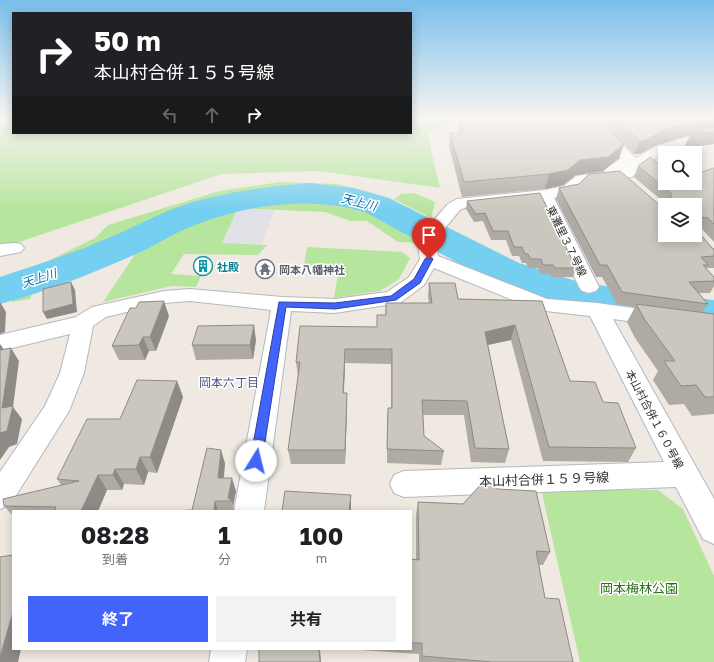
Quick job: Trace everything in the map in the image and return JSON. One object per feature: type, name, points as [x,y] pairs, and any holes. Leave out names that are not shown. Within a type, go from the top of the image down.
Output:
[{"type":"street","points":[[620,149],[630,159],[611,170],[638,189]]},
{"type":"street","points":[[0,343],[83,323],[99,312],[164,297],[190,295],[282,304],[335,306],[393,298],[418,281],[431,241],[454,207],[463,202],[545,195],[569,190],[581,179],[627,174],[641,161],[661,149]]},
{"type":"street","name":"東灘里３７号線","points":[[545,195],[593,298]]},
{"type":"street","points":[[431,241],[544,305],[593,298],[714,326]]},
{"type":"street","name":"本山村合併１６０号線","points":[[593,298],[714,529]]},
{"type":"street","points":[[248,510],[282,304]]},
{"type":"street","points":[[0,496],[56,411],[72,373],[83,323]]},
{"type":"street","name":"本山村合併１５９号線","points":[[404,484],[685,474]]},
{"type":"street","points":[[227,662],[229,650]]},
{"type":"shaded area","points":[[238,208],[275,210],[261,245],[222,243]]},
{"type":"green space","points":[[0,149],[431,149],[440,188],[319,171],[222,174],[16,243],[0,246]]},
{"type":"green space","points":[[280,182],[337,184],[373,193],[372,195],[335,190],[298,188],[274,193],[297,199],[335,202],[377,213],[416,230],[418,243],[398,242],[367,221],[350,221],[325,212],[238,208],[222,243],[267,245],[258,255],[184,254],[171,274],[201,276],[196,287],[172,286],[103,302],[138,250],[76,269],[61,282],[33,292],[30,299],[12,302],[9,280],[95,238],[108,225],[220,191]]},
{"type":"green space","points":[[414,193],[435,202],[431,218],[394,199],[401,194]]},
{"type":"green space","points":[[307,247],[402,252],[410,258],[399,279],[380,291],[334,298],[339,267],[304,265]]},
{"type":"green space","name":"岡本梅林公園","points":[[541,489],[658,490],[683,509],[714,576],[714,662],[580,662]]},
{"type":"building","points":[[455,149],[618,149],[608,157],[580,160],[568,170],[549,174],[464,182]]},
{"type":"building","points":[[650,157],[658,163],[658,182],[638,166]]},
{"type":"building","points":[[714,168],[714,224],[708,218],[702,217],[702,198],[671,198],[671,193],[667,190],[702,190],[702,172]]},
{"type":"building","points":[[620,171],[658,204],[658,242],[702,242],[702,236],[714,249],[714,256],[701,257],[708,265],[703,265],[714,277],[714,281],[689,282],[708,304],[622,292],[607,265],[600,265],[559,188],[579,184],[589,174]]},
{"type":"building","points":[[540,193],[576,268],[555,268],[553,265],[543,265],[541,259],[530,259],[528,254],[525,254],[522,247],[514,247],[508,231],[493,231],[485,213],[476,214],[467,201]]},
{"type":"building","points":[[71,282],[73,304],[43,312],[43,289]]},
{"type":"building","points":[[429,283],[455,283],[458,299],[542,301],[570,381],[595,382],[603,402],[618,403],[636,448],[549,447],[515,325],[485,332],[509,449],[475,448],[467,401],[422,400],[424,436],[444,451],[387,449],[388,408],[392,408],[392,349],[345,349],[343,393],[347,393],[345,450],[288,450],[300,362],[296,362],[300,326],[377,327],[377,315],[386,315],[386,303],[432,303]]},
{"type":"building","points":[[164,301],[150,337],[143,337],[139,345],[112,346],[130,308],[136,308],[139,302]]},
{"type":"building","points":[[636,304],[714,314],[714,397],[705,397],[696,385],[681,386],[664,361],[675,361],[645,320]]},
{"type":"building","points":[[254,325],[250,345],[192,345],[198,326]]},
{"type":"building","points":[[11,348],[2,408],[13,406],[7,431],[0,433],[0,350]]},
{"type":"building","points":[[137,380],[177,381],[150,457],[140,457],[136,469],[115,469],[113,475],[98,475],[81,510],[55,510],[56,507],[4,506],[3,499],[79,481],[57,479],[87,419],[120,419]]},
{"type":"building","points":[[207,448],[221,450],[218,478],[232,478],[228,498],[232,501],[215,501],[214,510],[192,510]]},
{"type":"building","points":[[483,482],[488,482],[497,489],[536,491],[550,552],[536,551],[545,598],[559,599],[573,662],[492,662],[422,656],[422,643],[412,643],[412,559],[419,560],[418,502],[463,504]]},
{"type":"building","points":[[285,491],[351,495],[349,510],[282,510]]},
{"type":"building","points":[[12,555],[12,615],[0,657],[0,557]]},
{"type":"building","points":[[259,650],[319,650],[320,662],[259,662]]},
{"type":"waterway","name":"天上川","points":[[0,291],[65,269],[121,247],[167,224],[207,209],[253,198],[310,193],[354,198],[377,205],[505,272],[580,296],[714,315]]},
{"type":"place","name":"社殿","points":[[203,266]]},
{"type":"place","name":"岡本八幡神社","points":[[265,269]]},
{"type":"district","name":"岡本六丁目","points":[[229,382]]},
{"type":"route","points":[[256,461],[282,304],[335,306],[393,298],[418,281],[429,259]]}]
